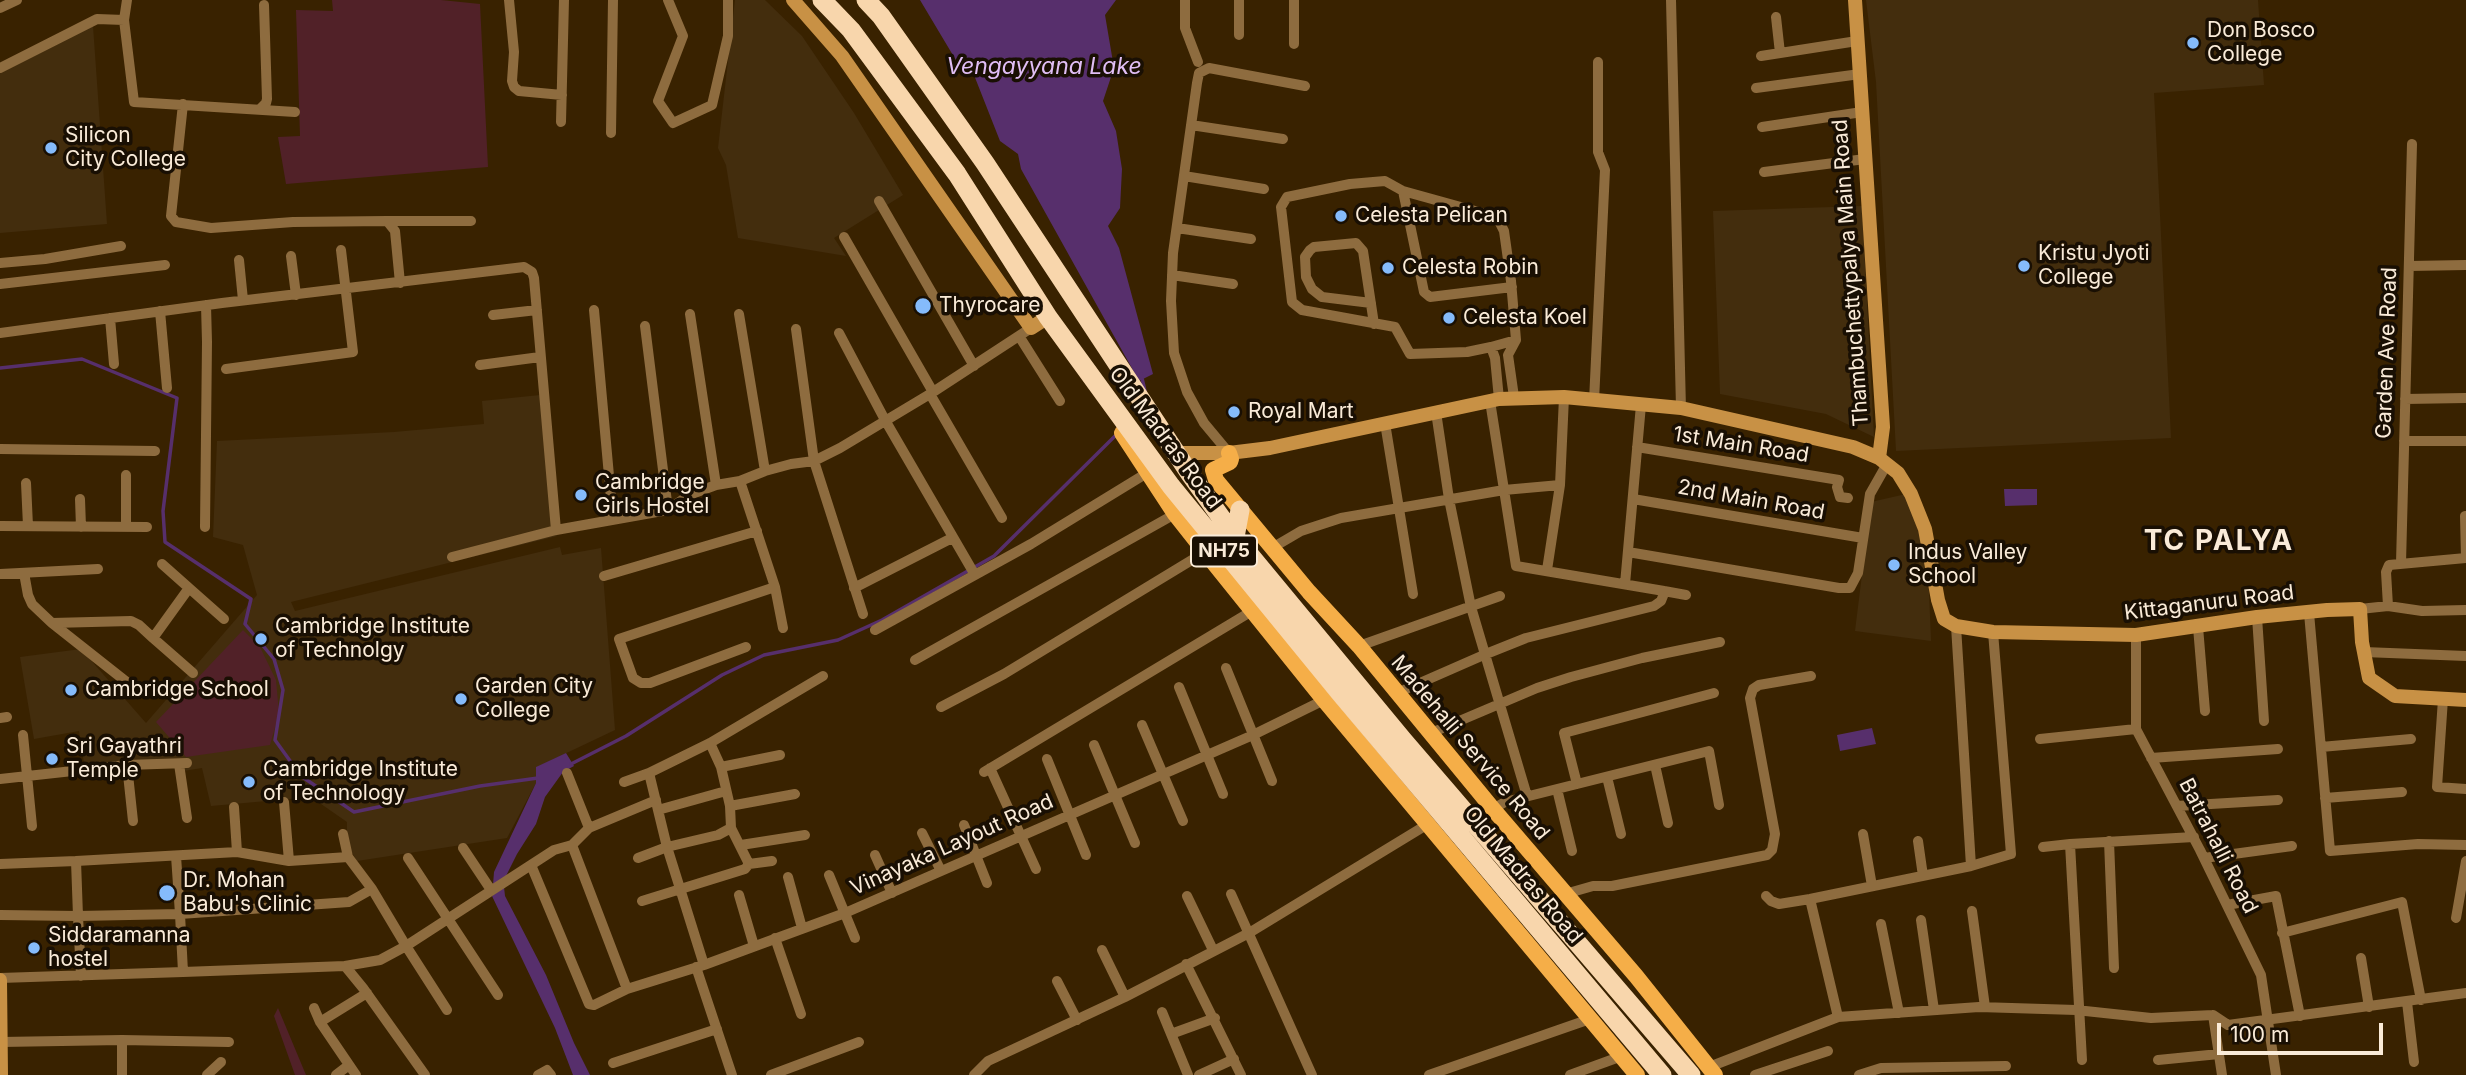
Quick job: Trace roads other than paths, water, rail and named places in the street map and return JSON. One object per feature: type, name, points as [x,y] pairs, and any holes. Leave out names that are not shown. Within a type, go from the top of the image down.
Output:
[{"type":"highway","name":"Old Madras Road","points":[[822,0],[851,30],[957,174],[1048,317],[1171,486],[1331,683],[1662,1075]]},
{"type":"highway","name":"Old Madras Road","points":[[866,0],[881,16],[985,163],[1176,453],[1235,537],[1403,740],[1690,1075]]},
{"type":"highway","points":[[1235,537],[1240,510]]},
{"type":"main road","points":[[1109,402],[1118,426],[1175,514],[1324,700],[1637,1075]]},
{"type":"main road","name":"Madehalli Service Road","points":[[1229,453],[1230,462],[1213,470],[1213,475],[1240,510],[1359,646],[1493,809],[1636,976],[1712,1071]]},
{"type":"street","points":[[0,8],[17,0]]},
{"type":"street","points":[[127,0],[124,20],[134,102],[295,112]]},
{"type":"street","points":[[509,0],[514,87],[519,92],[562,95]]},
{"type":"street","points":[[561,122],[564,0]]},
{"type":"street","points":[[611,133],[613,0]]},
{"type":"street","points":[[668,0],[683,36],[658,102],[673,123],[712,105],[728,36],[728,0]]},
{"type":"street","points":[[793,0],[842,56],[1025,332],[1060,401]]},
{"type":"street","points":[[1185,0],[1185,28],[1198,62]]},
{"type":"street","points":[[1239,0],[1239,35]]},
{"type":"street","points":[[1294,0],[1294,44]]},
{"type":"street","points":[[1671,0],[1681,408]]},
{"type":"street","name":"Thambuchettypalya Main Road","points":[[1176,453],[1229,453],[1270,448],[1501,399],[1564,397],[1681,408],[1853,447],[1883,461],[1855,0]]},
{"type":"street","points":[[261,108],[267,99],[264,5]]},
{"type":"street","points":[[1776,17],[1780,53]]},
{"type":"street","points":[[0,68],[97,19],[124,20]]},
{"type":"street","points":[[1761,56],[1857,41]]},
{"type":"street","points":[[1594,401],[1605,170],[1598,152],[1598,62]]},
{"type":"street","points":[[1229,453],[1204,423],[1178,371],[1173,340],[1172,275],[1199,73],[1209,68],[1305,86]]},
{"type":"street","points":[[1756,88],[1860,74]]},
{"type":"street","points":[[183,104],[171,216],[176,222],[211,228],[293,222],[471,221]]},
{"type":"street","points":[[1762,127],[1862,112]]},
{"type":"street","points":[[1191,125],[1283,139]]},
{"type":"street","name":"Garden Ave Road","points":[[2401,563],[2412,144]]},
{"type":"street","points":[[1764,172],[1865,159]]},
{"type":"street","points":[[1184,176],[1264,189]]},
{"type":"street","points":[[1501,399],[1508,355],[1516,340],[1504,231],[1499,221],[1486,214],[1403,191],[1385,181],[1350,184],[1287,197],[1281,206],[1292,302],[1302,310],[1395,327],[1410,354],[1467,352],[1516,340]]},
{"type":"street","points":[[1403,191],[1424,292],[1430,297],[1512,287]]},
{"type":"street","points":[[879,201],[974,366]]},
{"type":"street","points":[[387,221],[395,231],[400,284]]},
{"type":"street","points":[[1177,228],[1251,239]]},
{"type":"street","points":[[844,237],[1002,518]]},
{"type":"street","points":[[1371,303],[1322,297],[1312,289],[1306,277],[1305,257],[1314,247],[1356,243],[1363,251],[1371,303],[1374,324]]},
{"type":"street","points":[[0,263],[45,259],[121,246]]},
{"type":"street","points":[[226,369],[353,352],[341,250]]},
{"type":"street","points":[[291,256],[296,295]]},
{"type":"street","points":[[45,259],[47,279]]},
{"type":"street","points":[[239,260],[243,300]]},
{"type":"street","points":[[0,284],[165,265]]},
{"type":"street","points":[[2409,266],[2466,265]]},
{"type":"street","points":[[0,333],[243,300],[400,284],[524,267],[532,272],[537,310],[556,530]]},
{"type":"street","points":[[1288,270],[1306,267]]},
{"type":"street","points":[[1172,275],[1233,284]]},
{"type":"street","points":[[205,527],[208,342],[206,305]]},
{"type":"street","points":[[493,315],[537,310]]},
{"type":"street","points":[[594,310],[613,520]]},
{"type":"street","points":[[160,311],[167,388]]},
{"type":"street","points":[[690,314],[716,485]]},
{"type":"street","points":[[739,314],[765,471]]},
{"type":"street","points":[[452,557],[556,530],[667,509],[690,495],[716,485],[740,481],[790,464],[814,461],[932,393],[1048,317]]},
{"type":"street","points":[[110,318],[114,364]]},
{"type":"street","points":[[645,326],[667,509]]},
{"type":"street","points":[[796,329],[814,461],[863,614]]},
{"type":"street","points":[[839,333],[885,420],[972,571]]},
{"type":"street","points":[[1491,347],[1501,399],[1504,490],[1516,566],[1686,595]]},
{"type":"street","points":[[480,365],[540,357]]},
{"type":"street","points":[[1547,570],[1560,485],[1564,397]]},
{"type":"street","points":[[2405,399],[2466,398]]},
{"type":"street","points":[[1625,584],[1641,405]]},
{"type":"street","points":[[1436,412],[1471,607],[1527,796]]},
{"type":"street","points":[[1385,423],[1413,594]]},
{"type":"street","points":[[2404,441],[2466,441]]},
{"type":"street","name":"1st Main Road","points":[[1637,447],[1839,481],[1837,487],[1840,497],[1848,498]]},
{"type":"street","points":[[0,449],[155,451]]},
{"type":"street","points":[[1628,552],[1850,588],[1858,573],[1870,494],[1883,461],[1898,473],[1911,495],[1925,529],[1944,619],[1956,626],[1970,866]]},
{"type":"street","points":[[875,630],[972,571],[1031,544],[1147,473]]},
{"type":"street","points":[[126,475],[126,527]]},
{"type":"street","points":[[740,481],[775,587],[783,628]]},
{"type":"street","points":[[26,483],[28,526]]},
{"type":"street","points":[[1272,548],[1301,531],[1340,518],[1504,490],[1560,485]]},
{"type":"street","points":[[80,499],[80,527]]},
{"type":"street","name":"2nd Main Road","points":[[1633,499],[1863,538]]},
{"type":"street","points":[[915,660],[1175,514]]},
{"type":"street","points":[[2388,606],[2386,572],[2389,565],[2466,558],[2465,516]]},
{"type":"street","points":[[0,526],[147,527]]},
{"type":"street","points":[[604,576],[757,531]]},
{"type":"street","points":[[854,588],[952,538]]},
{"type":"street","points":[[941,707],[1004,674],[1205,552]]},
{"type":"street","points":[[162,564],[224,619]]},
{"type":"street","points":[[0,574],[98,569]]},
{"type":"street","points":[[24,573],[32,604],[133,687]]},
{"type":"street","points":[[746,647],[650,683],[641,683],[633,678],[619,639],[775,587]]},
{"type":"street","points":[[153,638],[189,588]]},
{"type":"street","points":[[1397,693],[1526,638],[1654,606],[1661,601],[1664,591]]},
{"type":"street","points":[[1359,646],[1500,596]]},
{"type":"street","points":[[2466,610],[2421,611],[2388,606],[2360,608],[2369,678],[2395,696],[2466,699]]},
{"type":"street","name":"Kittaganuru Road","points":[[1956,626],[1993,632],[2136,635],[2257,617],[2360,608]]},
{"type":"street","points":[[1036,869],[1022,835],[987,770],[1252,611]]},
{"type":"street","points":[[2309,613],[2330,850],[2418,844],[2466,845]]},
{"type":"street","points":[[2257,617],[2264,721]]},
{"type":"street","points":[[52,623],[131,621],[193,673]]},
{"type":"street","points":[[2198,627],[2205,711]]},
{"type":"street","points":[[1766,896],[1770,901],[1779,904],[1810,899],[1970,866],[2011,854],[1993,632]]},
{"type":"street","name":"Batrahalli Road","points":[[2136,635],[2136,729],[2194,837],[2261,975],[2276,1075]]},
{"type":"street","points":[[1431,733],[1571,677],[1642,658],[1720,642]]},
{"type":"street","points":[[2364,652],[2466,656]]},
{"type":"street","points":[[1226,668],[1272,781]]},
{"type":"street","points":[[624,782],[649,773],[710,743],[823,676]]},
{"type":"street","points":[[1565,894],[1593,886],[1612,886],[1767,855],[1772,850],[1775,834],[1750,698],[1759,685],[1811,676]]},
{"type":"street","points":[[1179,687],[1223,794]]},
{"type":"street","points":[[1577,784],[1564,733],[1714,693]]},
{"type":"street","points":[[2443,698],[2437,787],[2466,789]]},
{"type":"street","name":"Vinayaka Layout Road","points":[[531,865],[589,1004],[594,1005],[627,989],[700,966],[845,913],[1253,735],[1324,700]]},
{"type":"street","points":[[1142,725],[1182,821]]},
{"type":"street","points":[[2040,739],[2136,729]]},
{"type":"street","points":[[23,735],[32,826]]},
{"type":"street","points":[[2321,747],[2411,739]]},
{"type":"street","points":[[710,743],[721,767],[732,828],[749,864]]},
{"type":"street","points":[[1094,745],[1135,844]]},
{"type":"street","points":[[2151,758],[2278,749]]},
{"type":"street","points":[[1493,809],[1505,802],[1527,796],[1709,751],[1718,805]]},
{"type":"street","points":[[721,767],[780,755]]},
{"type":"street","points":[[1046,759],[1086,855]]},
{"type":"street","points":[[0,779],[127,765],[183,764],[187,818]]},
{"type":"street","points":[[127,765],[133,821]]},
{"type":"street","points":[[1655,765],[1668,823]]},
{"type":"street","points":[[567,772],[589,828]]},
{"type":"street","points":[[649,773],[717,1029],[732,1075]]},
{"type":"street","points":[[1607,776],[1621,834]]},
{"type":"street","points":[[1557,789],[1572,850]]},
{"type":"street","points":[[1,1075],[0,979],[345,966],[380,960],[554,850],[572,845],[589,828],[657,805],[726,791]]},
{"type":"street","points":[[2325,799],[2402,792]]},
{"type":"street","points":[[730,806],[795,794]]},
{"type":"street","points":[[2177,806],[2278,800]]},
{"type":"street","points":[[284,802],[289,861]]},
{"type":"street","points":[[233,807],[237,852]]},
{"type":"street","points":[[974,1075],[988,1062],[1125,997],[1249,933],[1428,824]]},
{"type":"street","points":[[964,825],[987,883]]},
{"type":"street","points":[[638,858],[667,847],[718,835],[732,828]]},
{"type":"street","points":[[922,833],[941,872]]},
{"type":"street","points":[[343,834],[348,857],[372,889],[447,1010]]},
{"type":"street","points":[[1863,834],[1872,886]]},
{"type":"street","points":[[741,845],[805,835]]},
{"type":"street","points":[[2043,847],[2194,837]]},
{"type":"street","points":[[1918,841],[1923,876]]},
{"type":"street","points":[[2109,841],[2114,968]]},
{"type":"street","points":[[2070,844],[2082,1060]]},
{"type":"street","points":[[572,845],[627,989]]},
{"type":"street","points":[[2204,858],[2291,846]]},
{"type":"street","points":[[463,848],[491,890]]},
{"type":"street","points":[[0,864],[237,852],[289,861],[348,857]]},
{"type":"street","points":[[875,855],[892,893]]},
{"type":"street","points":[[176,856],[183,972]]},
{"type":"street","points":[[408,858],[498,995]]},
{"type":"street","points":[[76,861],[81,976]]},
{"type":"street","points":[[642,901],[745,869],[749,864],[772,861]]},
{"type":"street","points":[[2456,918],[2466,861]]},
{"type":"street","points":[[829,875],[855,938]]},
{"type":"street","points":[[788,877],[802,928]]},
{"type":"street","points":[[0,915],[180,914],[349,902],[372,889]]},
{"type":"street","points":[[1231,894],[1312,1075]]},
{"type":"street","points":[[739,895],[754,946]]},
{"type":"street","points":[[1186,896],[1213,950]]},
{"type":"street","points":[[2227,905],[2276,896],[2301,1016]]},
{"type":"street","points":[[1810,899],[1838,1017]]},
{"type":"street","points":[[2283,933],[2402,902],[2421,1000]]},
{"type":"street","points":[[1972,911],[1986,1007]]},
{"type":"street","points":[[1921,919],[1934,1010]]},
{"type":"street","points":[[1881,923],[1899,1013]]},
{"type":"street","points":[[775,939],[802,1014]]},
{"type":"street","points":[[1102,950],[1125,997]]},
{"type":"street","points":[[2361,958],[2369,1007]]},
{"type":"street","points":[[1186,964],[1241,1075]]},
{"type":"street","points":[[345,966],[425,1075]]},
{"type":"street","points":[[1057,981],[1077,1020]]},
{"type":"street","points":[[320,1022],[367,993]]},
{"type":"street","points":[[1712,1071],[1838,1017],[1986,1007],[2081,1010],[2151,1018],[2213,1016],[2228,1025],[2466,993]]},
{"type":"street","points":[[2407,1002],[2414,1062]]},
{"type":"street","points":[[314,1008],[320,1022],[356,1075]]},
{"type":"street","points":[[1162,1012],[1188,1075]]},
{"type":"street","points":[[2213,1016],[2222,1075]]},
{"type":"street","points":[[1171,1034],[1214,1018]]},
{"type":"street","points":[[1429,1075],[1590,1019]]},
{"type":"street","points":[[613,1063],[717,1029]]},
{"type":"street","points":[[122,1041],[122,1075]]},
{"type":"street","points":[[1,1042],[229,1042]]},
{"type":"street","points":[[771,1075],[859,1042]]},
{"type":"street","points":[[1755,1075],[1828,1051]]},
{"type":"street","points":[[2158,1060],[2219,1054]]},
{"type":"street","points":[[1570,1075],[1622,1056]]},
{"type":"street","points":[[1199,1075],[1234,1059]]},
{"type":"street","points":[[207,1075],[221,1062]]},
{"type":"street","points":[[336,1075],[349,1065]]},
{"type":"street","points":[[1859,1075],[1881,1068],[2006,1066]]},
{"type":"street","points":[[538,1075],[547,1070],[551,1075]]},
{"type":"water","name":"Vengayyana Lake","points":[[920,0],[1116,0],[1105,15],[1114,68],[1103,101],[1116,131],[1122,169],[1120,208],[1108,226],[1119,248],[1153,374],[1139,381],[1021,169],[1018,154],[1000,141],[974,75],[957,62]]},
{"type":"water","points":[[2004,489],[2037,489],[2037,505],[2005,506]]},
{"type":"water","points":[[1872,728],[1876,744],[1840,751],[1837,735]]},
{"type":"water","points":[[566,753],[574,766],[563,772],[545,797],[536,824],[506,876],[493,885],[494,872],[536,783],[536,767]]},
{"type":"water","points":[[504,887],[505,896],[546,975],[590,1075],[573,1075],[555,1028],[492,896]]},
{"type":"waterway","points":[[0,368],[82,359],[177,398],[163,511],[165,542],[251,599],[245,624],[274,659],[283,690],[275,740],[301,776],[354,812],[480,786],[538,778]]},
{"type":"waterway","points":[[1141,374],[1145,391]]},
{"type":"waterway","points":[[571,764],[626,736],[722,675],[764,655],[838,640],[882,620],[994,556],[1116,435]]},
{"type":"place","name":"Don Bosco College","points":[[2193,43]]},
{"type":"place","name":"Silicon City College","points":[[51,148]]},
{"type":"place","name":"Celesta Pelican","points":[[1341,216]]},
{"type":"place","name":"Kristu Jyoti College","points":[[2024,266]]},
{"type":"place","name":"Celesta Robin","points":[[1388,268]]},
{"type":"place","name":"Thyrocare","points":[[923,306]]},
{"type":"place","name":"Celesta Koel","points":[[1449,318]]},
{"type":"place","name":"Royal Mart","points":[[1234,412]]},
{"type":"place","name":"Cambridge Girls Hostel","points":[[581,495]]},
{"type":"place","name":"Indus Valley School","points":[[1894,565]]},
{"type":"place","name":"Cambridge Institute of Technolgy","points":[[261,639]]},
{"type":"place","name":"Cambridge School","points":[[71,690]]},
{"type":"place","name":"Garden City College","points":[[461,699]]},
{"type":"place","name":"Sri Gayathri Temple","points":[[52,759]]},
{"type":"place","name":"Cambridge Institute of Technology","points":[[249,782]]},
{"type":"place","name":"Dr. Mohan Babu's Clinic","points":[[167,893]]},
{"type":"place","name":"Siddaramanna hostel","points":[[34,948]]},
{"type":"district","name":"TC PALYA","points":[[2219,542]]}]
